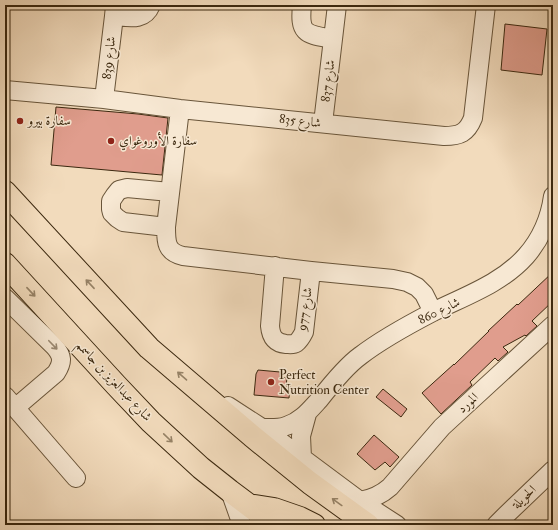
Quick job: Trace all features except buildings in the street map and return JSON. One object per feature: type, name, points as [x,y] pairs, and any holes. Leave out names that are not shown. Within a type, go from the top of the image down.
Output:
[{"type":"main road","points":[[5,192],[149,348],[252,436],[310,483],[384,523]]},
{"type":"main road","name":"شارع عبدالعزيز بن جاسمم","points":[[5,264],[151,422],[201,468],[230,492],[246,515],[275,525]]},
{"type":"main road","points":[[246,515],[274,509],[300,518],[314,525]]},
{"type":"street","name":"شارع 839","points":[[104,99],[114,11],[133,18],[147,13],[151,5]]},
{"type":"street","points":[[302,5],[301,23],[307,33],[333,39]]},
{"type":"street","name":"شارع 837","points":[[323,123],[337,5]]},
{"type":"street","name":"شارع 835","points":[[5,90],[455,136],[464,132],[470,125],[473,118],[486,5]]},
{"type":"street","name":"شارع 977","points":[[180,109],[166,227],[167,243],[170,249],[176,254],[311,271],[393,279],[407,282],[417,287],[424,294],[433,312]]},
{"type":"street","points":[[166,227],[123,222],[112,213],[111,201],[119,190],[127,188],[170,192]]},
{"type":"street","name":"شارع 860","points":[[262,428],[286,426],[297,421],[307,414],[358,357],[433,312],[470,296],[510,271],[526,256],[538,239],[546,224],[553,203]]},
{"type":"street","name":"شارع 977","points":[[275,266],[270,333],[273,338],[281,344],[291,345],[296,343],[304,332],[311,271]]},
{"type":"street","name":"شارع عبدالعزيز بن جاسمم","points":[[5,298],[60,352],[61,358],[60,367],[56,373],[10,402]]},
{"type":"street","name":"المورد","points":[[360,501],[376,497],[384,493],[442,427],[553,325]]},
{"type":"street","points":[[204,395],[227,406],[262,428],[360,501],[384,523]]},
{"type":"street","points":[[10,402],[76,478]]},
{"type":"street","name":"شارع 860","points":[[302,458],[301,436],[307,414]]},
{"type":"street","name":"الحويلة","points":[[496,525],[553,470]]},
{"type":"street","name":"المورد","points":[[384,523],[386,503],[390,487]]},
{"type":"place","name":"سفارة بيرو","points":[[20,121]]},
{"type":"place","name":"سفارة الأوروغواي","points":[[111,141]]},
{"type":"place","name":"Perfect Nutrition Center","points":[[271,382]]}]
